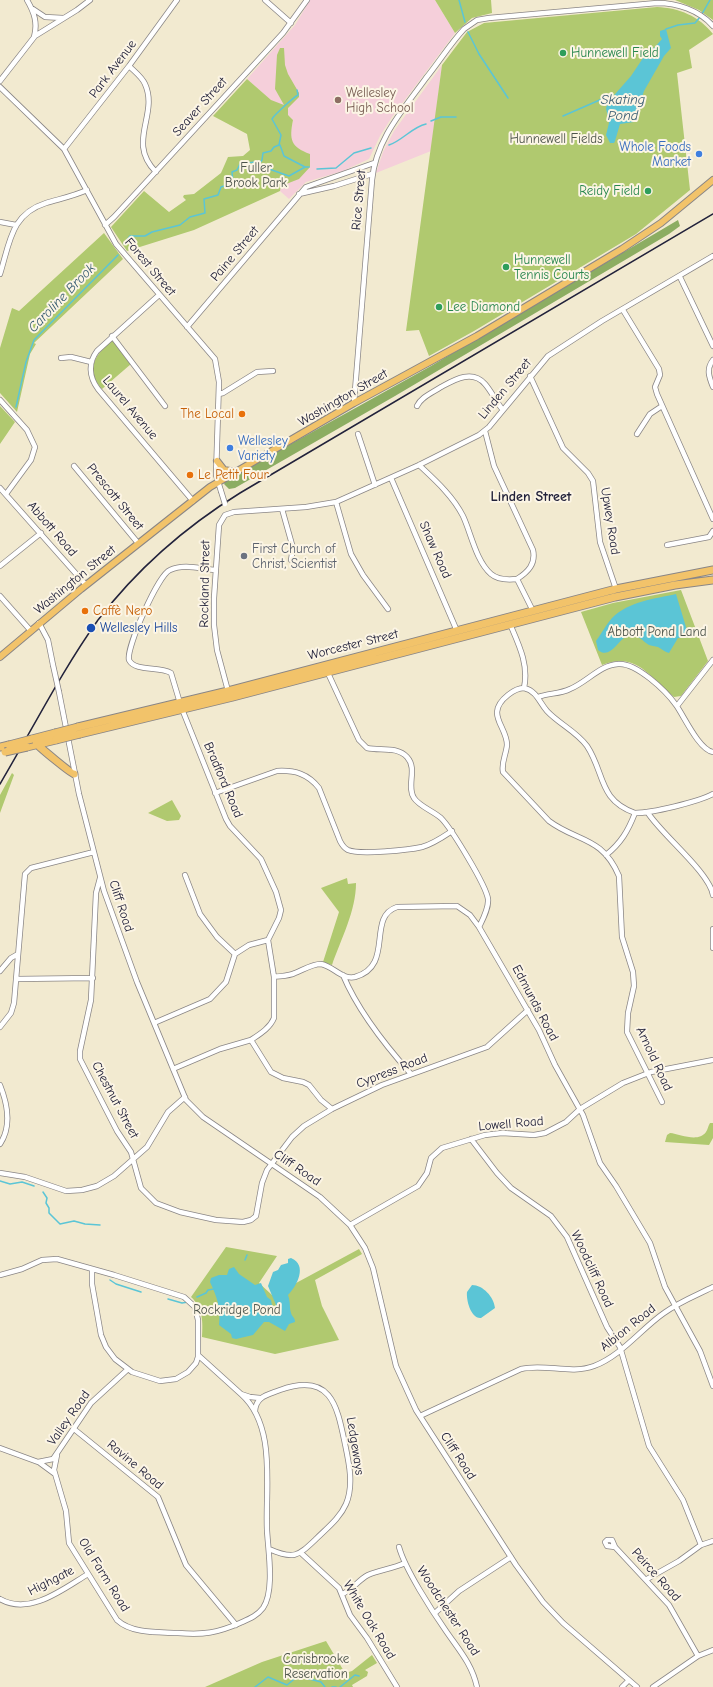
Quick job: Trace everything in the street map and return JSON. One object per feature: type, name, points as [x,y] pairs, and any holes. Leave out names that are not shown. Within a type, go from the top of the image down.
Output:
[{"type":"highway","name":"Worcester Street","points":[[181,706],[228,691],[616,589],[713,570]]},
{"type":"highway","name":"Worcester Street","points":[[2,751],[9,745],[34,742],[327,671],[635,592],[713,580]]},
{"type":"highway","name":"Worcester Street","points":[[2,751],[27,747],[34,742]]},
{"type":"highway","points":[[34,742],[42,750],[59,761],[69,772],[74,774]]},
{"type":"main road","name":"Washington Street","points":[[0,657],[138,543],[219,482],[354,404],[477,336],[635,241],[666,219],[713,180]]},
{"type":"main road","points":[[217,461],[224,470],[236,472]]},
{"type":"street","points":[[27,0],[32,9],[36,23],[33,38]]},
{"type":"street","points":[[0,81],[38,33],[65,18],[90,0]]},
{"type":"street","name":"Park Avenue","points":[[64,149],[129,66],[177,0]]},
{"type":"street","points":[[265,0],[291,24]]},
{"type":"street","name":"Seaver Street","points":[[105,225],[156,172],[291,24],[307,0]]},
{"type":"street","points":[[644,2],[672,4],[696,13],[705,18],[713,26]]},
{"type":"street","name":"Rice Street","points":[[354,404],[372,174],[380,146],[396,119],[456,38],[466,27],[477,20],[644,2]]},
{"type":"street","points":[[32,9],[45,17],[65,18]]},
{"type":"street","points":[[129,66],[141,78],[147,91],[148,109],[142,144],[147,160],[156,172]]},
{"type":"street","name":"Forest Street","points":[[0,87],[64,149],[116,244],[215,359],[218,371],[219,394],[216,475],[219,482]]},
{"type":"street","name":"Paine Street","points":[[188,327],[299,194],[312,184],[341,176],[374,163]]},
{"type":"street","points":[[299,194],[334,186],[372,174]]},
{"type":"street","points":[[0,274],[16,225],[22,216],[32,209],[86,190]]},
{"type":"street","points":[[0,222],[16,225]]},
{"type":"street","name":"Linden Street","points":[[229,513],[322,505],[336,502],[419,465],[485,431],[548,356],[560,347],[713,256]]},
{"type":"street","points":[[680,277],[713,346]]},
{"type":"street","points":[[62,358],[72,357],[91,362],[97,351],[112,336],[159,295]]},
{"type":"street","points":[[623,310],[659,369],[658,380],[655,387],[662,406],[713,519]]},
{"type":"street","points":[[112,336],[165,406]]},
{"type":"street","points":[[713,360],[709,369],[708,377],[713,387]]},
{"type":"street","name":"Laurel Avenue","points":[[91,362],[91,376],[96,387],[193,501]]},
{"type":"street","points":[[219,394],[224,393],[257,372],[273,371]]},
{"type":"street","name":"Upwey Road","points":[[530,376],[563,448],[588,473],[593,481],[600,542],[616,589]]},
{"type":"street","points":[[416,406],[422,398],[447,384],[460,377],[469,377],[478,379],[485,384],[503,410]]},
{"type":"street","points":[[0,400],[27,430],[35,447],[31,460],[6,494]]},
{"type":"street","points":[[637,434],[650,414],[662,406]]},
{"type":"street","points":[[419,465],[449,495],[463,515],[484,567],[491,575],[500,579],[517,579],[531,567],[534,556],[494,466],[485,431]]},
{"type":"street","points":[[358,434],[375,485]]},
{"type":"street","name":"Prescott Street","points":[[74,466],[138,543]]},
{"type":"street","name":"Shaw Road","points":[[391,478],[458,631]]},
{"type":"street","points":[[219,482],[229,513]]},
{"type":"street","name":"Abbott Road","points":[[0,488],[86,585]]},
{"type":"street","points":[[336,502],[351,554],[363,575],[388,609]]},
{"type":"street","points":[[282,509],[293,548],[291,560]]},
{"type":"street","name":"Rockland Street","points":[[228,691],[217,650],[214,625],[219,525],[222,518],[229,513]]},
{"type":"street","points":[[667,545],[709,536],[713,531]]},
{"type":"street","points":[[0,566],[41,533]]},
{"type":"street","name":"Bradford Road","points":[[216,570],[187,566],[177,567],[165,573],[137,627],[130,649],[129,660],[134,666],[141,668],[160,668],[171,673],[181,706],[230,826],[261,859],[276,892],[281,910],[279,918],[268,940]]},
{"type":"street","points":[[517,579],[532,611]]},
{"type":"street","points":[[0,596],[31,631]]},
{"type":"street","name":"Cliff Road","points":[[40,623],[48,640],[54,665],[74,774],[100,878],[123,947],[185,1097],[198,1113],[327,1202],[350,1225],[361,1241],[372,1264],[396,1366],[406,1393],[420,1416],[511,1557],[549,1609],[637,1687]]},
{"type":"street","points":[[510,624],[526,666],[527,676],[524,688],[531,690],[538,697],[548,712],[578,735],[587,746],[606,792],[621,806],[635,813],[648,813],[713,794]]},
{"type":"street","points":[[677,706],[713,660]]},
{"type":"street","points":[[538,697],[547,693],[569,690],[609,666],[627,663],[641,671],[668,695],[677,706],[690,729],[713,755]]},
{"type":"street","points":[[327,671],[360,740],[367,748],[395,750],[407,757],[412,768],[410,787],[415,800],[435,812],[452,831],[488,899],[487,908],[479,927]]},
{"type":"street","name":"Arnold Road","points":[[524,688],[503,699],[499,706],[497,714],[498,723],[505,734],[507,745],[502,767],[503,772],[549,821],[557,827],[585,839],[606,855],[619,876],[622,937],[634,980],[633,995],[628,1013],[628,1032],[662,1102]]},
{"type":"street","points":[[215,792],[277,771],[300,773],[313,781],[319,788],[340,841],[344,848],[352,851],[405,850],[424,847],[440,840],[452,831]]},
{"type":"street","points":[[606,855],[618,845],[628,831],[635,813]]},
{"type":"street","points":[[648,813],[705,877],[713,895]]},
{"type":"street","points":[[0,1027],[13,1008],[23,880],[26,872],[31,868],[94,852]]},
{"type":"street","points":[[184,875],[200,914],[217,937],[235,954]]},
{"type":"street","name":"Chestnut Street","points":[[100,878],[96,893],[93,978],[90,1008],[80,1056],[132,1158],[147,1147],[168,1112],[185,1097]]},
{"type":"street","name":"Edmunds Road","points":[[343,975],[355,977],[373,966],[378,954],[384,918],[389,910],[397,907],[457,906],[470,915],[479,927],[528,1010],[555,1065],[580,1108],[587,1123],[600,1164],[616,1186],[650,1243],[665,1287],[700,1351],[713,1386]]},
{"type":"street","points":[[713,929],[713,948]]},
{"type":"street","points":[[154,1023],[210,999],[226,982],[235,954],[249,945],[268,940],[274,977],[274,1018],[272,1024],[251,1040],[220,1049],[173,1069]]},
{"type":"street","points":[[0,970],[18,954]]},
{"type":"street","points":[[274,977],[294,974],[315,965],[322,964],[343,975],[349,991],[359,1006],[394,1055],[411,1074]]},
{"type":"street","points":[[16,979],[93,978]]},
{"type":"street","name":"Cypress Road","points":[[132,1158],[140,1186],[150,1199],[158,1204],[174,1210],[216,1220],[244,1222],[251,1220],[256,1216],[262,1183],[271,1164],[292,1137],[304,1126],[332,1109],[382,1085],[487,1047],[528,1010]]},
{"type":"street","points":[[251,1040],[271,1072],[283,1078],[310,1085],[322,1100],[332,1109]]},
{"type":"street","name":"Lowell Road","points":[[350,1225],[418,1186],[426,1173],[431,1158],[442,1148],[472,1139],[502,1133],[534,1135],[545,1133],[566,1122],[580,1108],[623,1083],[647,1073],[713,1060]]},
{"type":"street","points":[[0,1085],[5,1100],[8,1120],[6,1134],[0,1144]]},
{"type":"street","name":"Woodcliff Road","points":[[472,1139],[497,1173],[511,1188],[551,1216],[564,1232],[607,1327],[620,1349],[648,1444],[683,1500],[701,1545]]},
{"type":"street","points":[[0,1173],[25,1177],[60,1190],[79,1191],[106,1182],[132,1158]]},
{"type":"street","points":[[0,1275],[51,1258],[64,1260],[179,1295],[189,1300],[195,1307],[197,1314],[198,1356],[196,1363],[188,1372],[172,1380],[150,1378],[127,1370],[113,1357],[103,1341],[92,1284],[92,1269]]},
{"type":"street","name":"Albion Road","points":[[420,1416],[515,1371],[530,1368],[567,1370],[588,1368],[607,1360],[663,1313],[713,1287]]},
{"type":"street","points":[[198,1356],[241,1394],[255,1411],[267,1461],[267,1528],[269,1549],[288,1556],[295,1556],[301,1553]]},
{"type":"street","name":"Valley Road","points":[[37,1461],[49,1460],[57,1455],[94,1400],[127,1370]]},
{"type":"street","name":"Ledgeways","points":[[260,1398],[292,1386],[309,1386],[320,1389],[330,1397],[339,1414],[350,1468],[348,1499],[335,1521],[301,1553]]},
{"type":"street","points":[[241,1394],[250,1398],[260,1398]]},
{"type":"street","points":[[255,1411],[257,1402],[260,1398]]},
{"type":"street","name":"Ravine Road","points":[[74,1429],[156,1495],[162,1503],[186,1566],[236,1625]]},
{"type":"street","points":[[0,1448],[37,1461],[49,1468],[55,1475]]},
{"type":"street","name":"Old Farm Road","points":[[57,1455],[54,1466],[55,1475],[66,1511],[69,1541],[114,1615],[121,1623],[130,1628],[200,1634],[218,1632],[257,1614],[266,1602],[269,1549]]},
{"type":"street","points":[[647,1579],[679,1561],[701,1545],[713,1540]]},
{"type":"street","name":"Peirce Road","points":[[615,1546],[647,1579],[671,1608],[698,1656]]},
{"type":"street","name":"Woodchester Road","points":[[400,1547],[405,1563],[435,1613],[468,1662],[477,1687]]},
{"type":"street","name":"White Oak Road","points":[[301,1553],[334,1583],[342,1594],[350,1615],[369,1641],[397,1687]]},
{"type":"street","points":[[435,1613],[459,1591],[511,1557]]},
{"type":"street","points":[[342,1594],[352,1589],[366,1576],[391,1569],[405,1563]]},
{"type":"street","name":"Highgate","points":[[0,1599],[18,1605],[35,1603],[88,1574]]},
{"type":"street","points":[[653,1687],[698,1656],[713,1650]]},
{"type":"street","points":[[622,1687],[629,1680]]},
{"type":"shaded area","name":"Wellesley High School","points":[[310,0],[435,0],[455,33],[392,117],[380,136],[369,159],[343,171],[306,182],[289,199],[280,191],[293,120],[247,79],[295,25]]},
{"type":"shaded area","points":[[442,65],[431,151],[376,173],[383,152],[394,131]]},
{"type":"green space","points":[[435,0],[491,0],[492,13],[472,18],[455,33]]},
{"type":"green space","points":[[675,0],[713,0],[713,20],[699,10]]},
{"type":"green space","name":"Hunnewell Fields","points":[[657,7],[673,9],[688,14],[701,22],[713,34],[689,50],[692,68],[677,73],[690,190],[636,234],[474,331],[429,356],[419,330],[406,331],[442,65],[467,32],[484,23]]},
{"type":"green space","name":"Fuller Brook Park","points":[[280,48],[284,48],[285,65],[288,74],[299,93],[299,97],[288,108],[288,115],[293,120],[291,133],[293,142],[299,149],[310,154],[310,167],[299,179],[281,186],[280,191],[194,230],[127,251],[111,227],[144,191],[169,212],[186,200],[183,197],[184,195],[194,194],[221,173],[228,157],[243,156],[250,150],[247,134],[213,116],[247,79],[271,100],[284,105],[275,89],[277,55]]},
{"type":"green space","points":[[678,220],[680,226],[669,234],[395,396],[235,488],[229,489],[224,484],[226,480],[431,366]]},
{"type":"green space","points":[[104,233],[123,259],[34,343],[36,344],[30,354],[17,412],[0,393],[0,348],[12,308],[19,311]]},
{"type":"green space","points":[[112,339],[131,364],[102,389],[94,375],[94,362],[101,351]]},
{"type":"green space","points":[[0,406],[15,422],[0,444]]},
{"type":"green space","name":"Abbott Pond Land","points":[[681,590],[708,661],[681,696],[674,697],[650,675],[634,664],[625,661],[602,665],[581,612],[613,603]]},
{"type":"green space","points":[[12,773],[14,775],[0,813],[0,795]]},
{"type":"green space","points":[[172,800],[181,816],[179,820],[167,821],[148,813]]},
{"type":"green space","points":[[347,878],[348,884],[356,883],[354,904],[332,965],[323,962],[339,912],[321,888]]},
{"type":"green space","points":[[710,1123],[713,1123],[713,1138],[709,1145],[665,1142],[667,1135],[670,1133],[689,1137],[698,1137],[703,1135]]},
{"type":"green space","name":"Rockridge Pond","points":[[226,1247],[277,1256],[259,1283],[284,1306],[285,1289],[359,1249],[362,1254],[315,1280],[322,1306],[339,1340],[275,1354],[202,1337],[202,1321],[200,1311],[195,1301],[191,1297]]},
{"type":"green space","name":"Carisbrooke Reservation","points":[[326,1641],[345,1673],[352,1671],[372,1655],[377,1663],[365,1670],[368,1672],[367,1676],[352,1685],[353,1687],[205,1687],[262,1662]]},
{"type":"water","name":"Skating Pond","points":[[666,29],[671,48],[664,56],[644,91],[634,122],[620,124],[614,143],[610,143],[606,135],[609,123],[606,108],[609,101],[631,76],[647,52],[655,47],[662,39],[660,36],[660,31]]},
{"type":"water","points":[[676,594],[689,637],[678,638],[669,653],[658,647],[649,645],[639,637],[633,635],[623,639],[613,649],[606,653],[598,650],[596,641],[612,618],[619,612],[634,604]]},
{"type":"water","name":"Rockridge Pond","points":[[291,1258],[299,1265],[300,1270],[295,1286],[288,1295],[291,1313],[295,1319],[295,1322],[289,1324],[285,1331],[269,1322],[264,1322],[253,1335],[236,1339],[232,1338],[231,1334],[219,1325],[219,1308],[210,1282],[211,1278],[219,1275],[227,1275],[229,1269],[234,1267],[239,1274],[255,1285],[261,1283],[267,1297],[271,1300],[272,1305],[275,1307],[276,1305],[268,1286],[273,1272],[278,1270],[281,1265],[288,1263],[288,1259]]},
{"type":"water","points":[[472,1285],[484,1289],[493,1300],[495,1308],[481,1318],[474,1315],[468,1304],[467,1292]]},
{"type":"waterway","points":[[459,0],[465,22]]},
{"type":"waterway","points":[[702,14],[710,0]]},
{"type":"waterway","points":[[666,29],[678,25],[695,23],[700,17]]},
{"type":"waterway","points":[[468,32],[479,54],[508,98]]},
{"type":"waterway","points":[[259,164],[262,160],[263,153],[271,151],[274,147],[279,145],[281,135],[272,119],[284,106],[298,95],[297,90]]},
{"type":"waterway","points":[[563,116],[602,99],[615,97]]},
{"type":"waterway","name":"Caroline Brook","points":[[431,121],[441,117],[456,117]]},
{"type":"waterway","name":"Caroline Brook","points":[[389,145],[416,128],[426,124]]},
{"type":"waterway","points":[[280,145],[284,156],[305,167]]},
{"type":"waterway","name":"Caroline Brook","points":[[317,169],[336,168],[354,153],[371,148]]},
{"type":"waterway","name":"Caroline Brook","points":[[124,244],[130,236],[145,236],[152,232],[180,225],[190,217],[205,213],[204,199],[218,195],[221,187],[233,183],[232,172],[237,170],[240,164],[255,162],[289,176],[305,167],[309,167]]},
{"type":"waterway","name":"Caroline Brook","points":[[16,407],[26,362],[34,340],[118,255]]},
{"type":"waterway","points":[[0,1181],[10,1184],[22,1182],[34,1186]]},
{"type":"waterway","points":[[43,1192],[47,1198],[46,1203],[49,1208],[49,1213],[60,1224],[74,1221],[85,1224],[100,1225]]},
{"type":"waterway","points":[[245,1260],[247,1255]]},
{"type":"waterway","points":[[110,1280],[116,1284],[141,1292]]},
{"type":"waterway","points":[[197,1297],[206,1293],[208,1290],[214,1289]]},
{"type":"waterway","points":[[168,1299],[182,1303],[188,1302]]},
{"type":"waterway","points":[[340,1687],[355,1675],[359,1676]]},
{"type":"waterway","points":[[255,1687],[268,1677],[287,1685],[298,1676],[321,1682],[325,1687]]},
{"type":"railway","points":[[0,784],[59,681],[98,620],[129,583],[181,535],[200,520],[240,493],[713,214]]},
{"type":"place","name":"Hunnewell Field","points":[[563,53]]},
{"type":"place","name":"Wellesley High School","points":[[338,100]]},
{"type":"place","name":"Whole Foods Market","points":[[699,154]]},
{"type":"place","name":"Reidy Field","points":[[648,191]]},
{"type":"place","name":"Hunnewell Tennis Courts","points":[[506,267]]},
{"type":"place","name":"Lee Diamond","points":[[439,307]]},
{"type":"place","name":"The Local","points":[[242,414]]},
{"type":"place","name":"Wellesley Variety","points":[[230,448]]},
{"type":"place","name":"Le Petit Four","points":[[190,475]]},
{"type":"place","name":"First Church of Christ, Scientist","points":[[244,556]]},
{"type":"place","name":"Caffè Nero","points":[[85,611]]},
{"type":"place","name":"Wellesley Hills","points":[[91,628]]},
{"type":"district","name":"Linden Street","points":[[531,497]]}]
